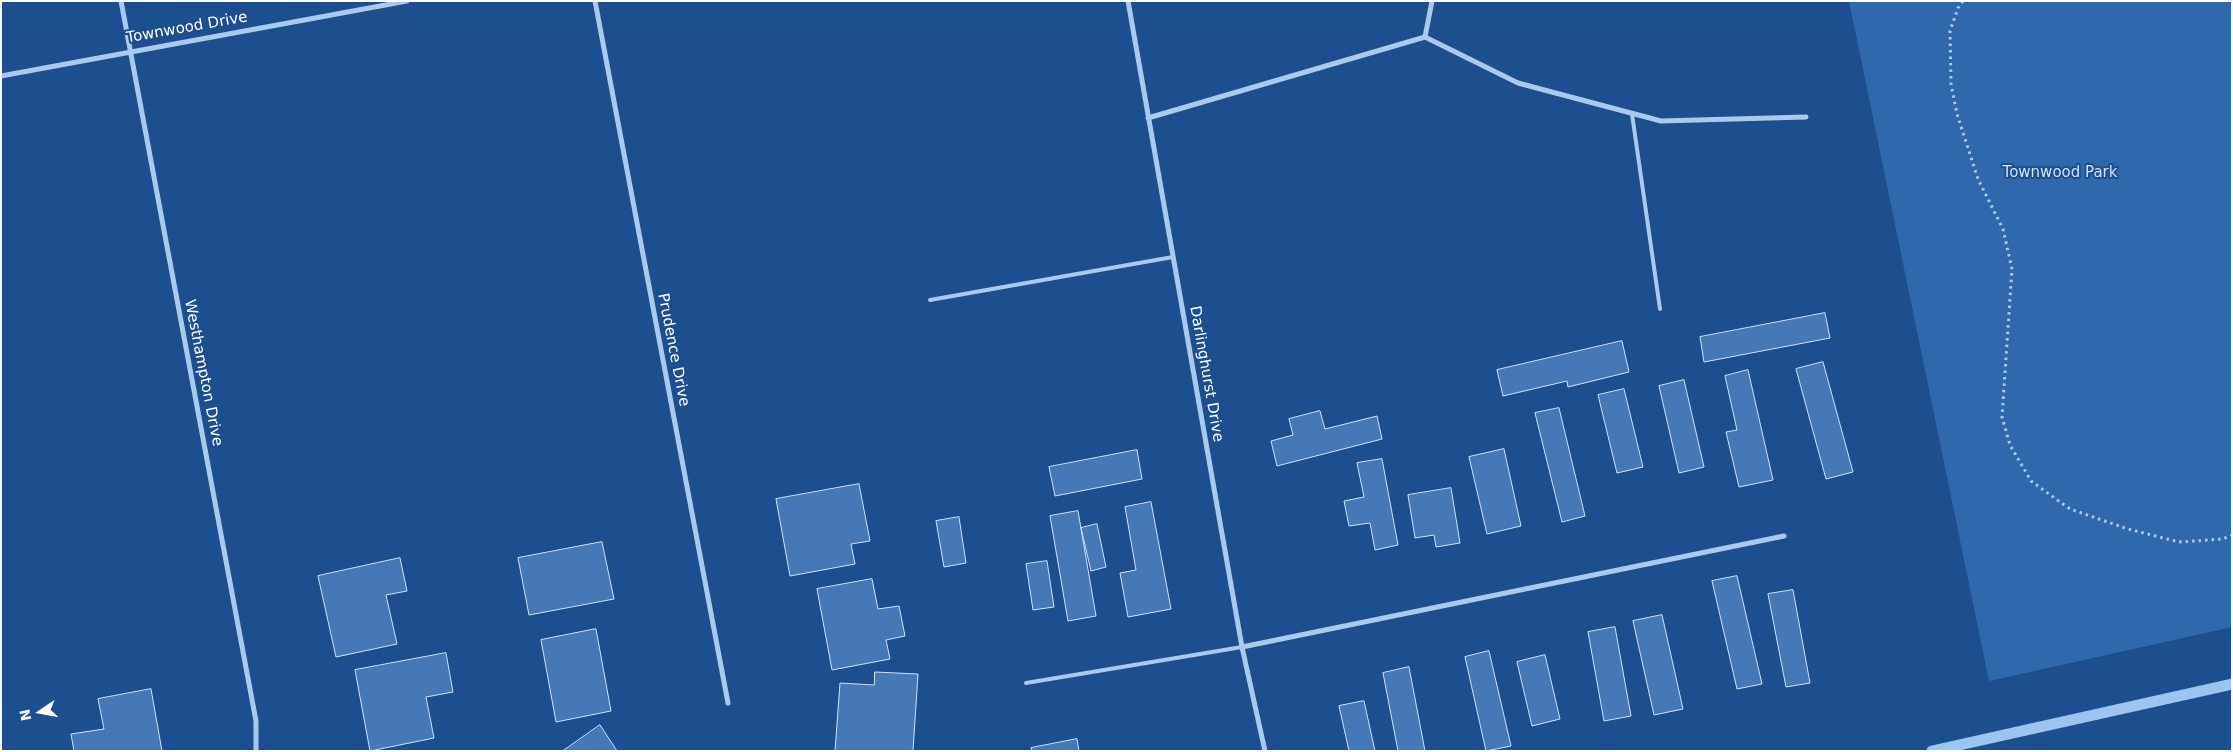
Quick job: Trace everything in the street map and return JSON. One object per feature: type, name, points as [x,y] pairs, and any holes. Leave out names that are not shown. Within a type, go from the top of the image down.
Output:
[{"type":"street","name":"Westhampton Drive","points":[[121,1],[256,721],[256,751]]},
{"type":"street","name":"Townwood Drive","points":[[1,76],[407,1]]},
{"type":"street","name":"Prudence Drive","points":[[594,1],[728,704]]},
{"type":"street","name":"Darlinghurst Drive","points":[[1128,1],[1242,647],[1265,751]]},
{"type":"street","points":[[1425,36],[1432,1]]},
{"type":"street","points":[[1148,118],[1425,36],[1518,83],[1661,122],[1806,116]]},
{"type":"street","points":[[1242,647],[1784,536]]},
{"type":"lane","points":[[1632,114],[1660,309]]},
{"type":"lane","points":[[930,300],[1173,256]]},
{"type":"lane","points":[[1026,683],[1242,647]]},
{"type":"path","points":[[1963,1],[1958,8],[1950,32],[1951,84],[1957,114],[1978,179],[2003,229],[2012,269],[2002,417],[2010,445],[2031,481],[2070,509],[2128,529],[2179,542],[2223,539],[2232,535]]},
{"type":"green space","name":"Townwood Park","points":[[1849,1],[2232,1],[2232,627],[1989,681]]},
{"type":"building","points":[[1825,313],[1830,338],[1704,362],[1700,337]]},
{"type":"building","points":[[1622,341],[1629,372],[1568,387],[1567,381],[1503,396],[1497,370]]},
{"type":"building","points":[[1823,362],[1853,472],[1826,479],[1796,369]]},
{"type":"building","points":[[1748,370],[1773,480],[1739,487],[1726,432],[1737,430],[1725,376]]},
{"type":"building","points":[[1684,380],[1704,467],[1679,473],[1659,386]]},
{"type":"building","points":[[1624,389],[1643,467],[1617,473],[1598,395]]},
{"type":"building","points":[[1559,408],[1585,516],[1562,522],[1535,413]]},
{"type":"building","points":[[1320,411],[1325,429],[1377,416],[1382,439],[1277,466],[1271,441],[1293,435],[1289,419]]},
{"type":"building","points":[[1504,449],[1521,526],[1487,534],[1469,457]]},
{"type":"building","points":[[1137,450],[1142,479],[1055,496],[1049,467]]},
{"type":"building","points":[[1382,459],[1398,545],[1375,550],[1370,523],[1349,526],[1344,501],[1364,497],[1357,463]]},
{"type":"building","points":[[859,484],[870,541],[851,544],[855,564],[790,576],[776,499]]},
{"type":"building","points":[[1451,488],[1460,543],[1436,547],[1434,535],[1415,538],[1408,495]]},
{"type":"building","points":[[1151,502],[1171,609],[1128,617],[1120,573],[1136,570],[1125,507]]},
{"type":"building","points":[[1078,511],[1096,616],[1068,621],[1050,516]]},
{"type":"building","points":[[959,517],[966,563],[944,567],[936,521]]},
{"type":"building","points":[[1097,524],[1106,567],[1091,571],[1081,528]]},
{"type":"building","points":[[602,542],[614,599],[529,615],[518,558]]},
{"type":"building","points":[[400,558],[407,591],[386,595],[397,644],[336,657],[318,576]]},
{"type":"building","points":[[1047,561],[1054,607],[1033,610],[1026,564]]},
{"type":"building","points":[[1737,576],[1762,684],[1737,689],[1712,581]]},
{"type":"building","points":[[872,579],[878,609],[899,606],[905,636],[886,640],[890,659],[832,670],[817,589]]},
{"type":"building","points":[[1793,590],[1810,683],[1786,687],[1768,594]]},
{"type":"building","points":[[1662,615],[1683,709],[1654,715],[1633,621]]},
{"type":"building","points":[[1615,627],[1631,716],[1604,721],[1588,632]]},
{"type":"building","points":[[596,629],[611,711],[556,722],[541,640]]},
{"type":"building","points":[[1489,651],[1511,746],[1486,751],[1465,657]]},
{"type":"building","points":[[446,653],[453,692],[426,697],[434,738],[370,751],[355,670]]},
{"type":"building","points":[[1545,655],[1560,719],[1532,726],[1517,662]]},
{"type":"building","points":[[1409,667],[1425,751],[1398,751],[1383,673]]},
{"type":"building","points":[[875,672],[918,674],[913,751],[835,751],[840,683],[874,685]]},
{"type":"building","points":[[151,689],[162,751],[74,751],[71,734],[104,729],[98,699]]},
{"type":"building","points":[[1364,701],[1375,751],[1349,751],[1339,706]]},
{"type":"building","points":[[600,725],[617,751],[563,751]]},
{"type":"building","points":[[1077,739],[1079,751],[1032,751],[1031,748]]},
{"type":"waterway","points":[[1932,751],[2232,684]]}]
